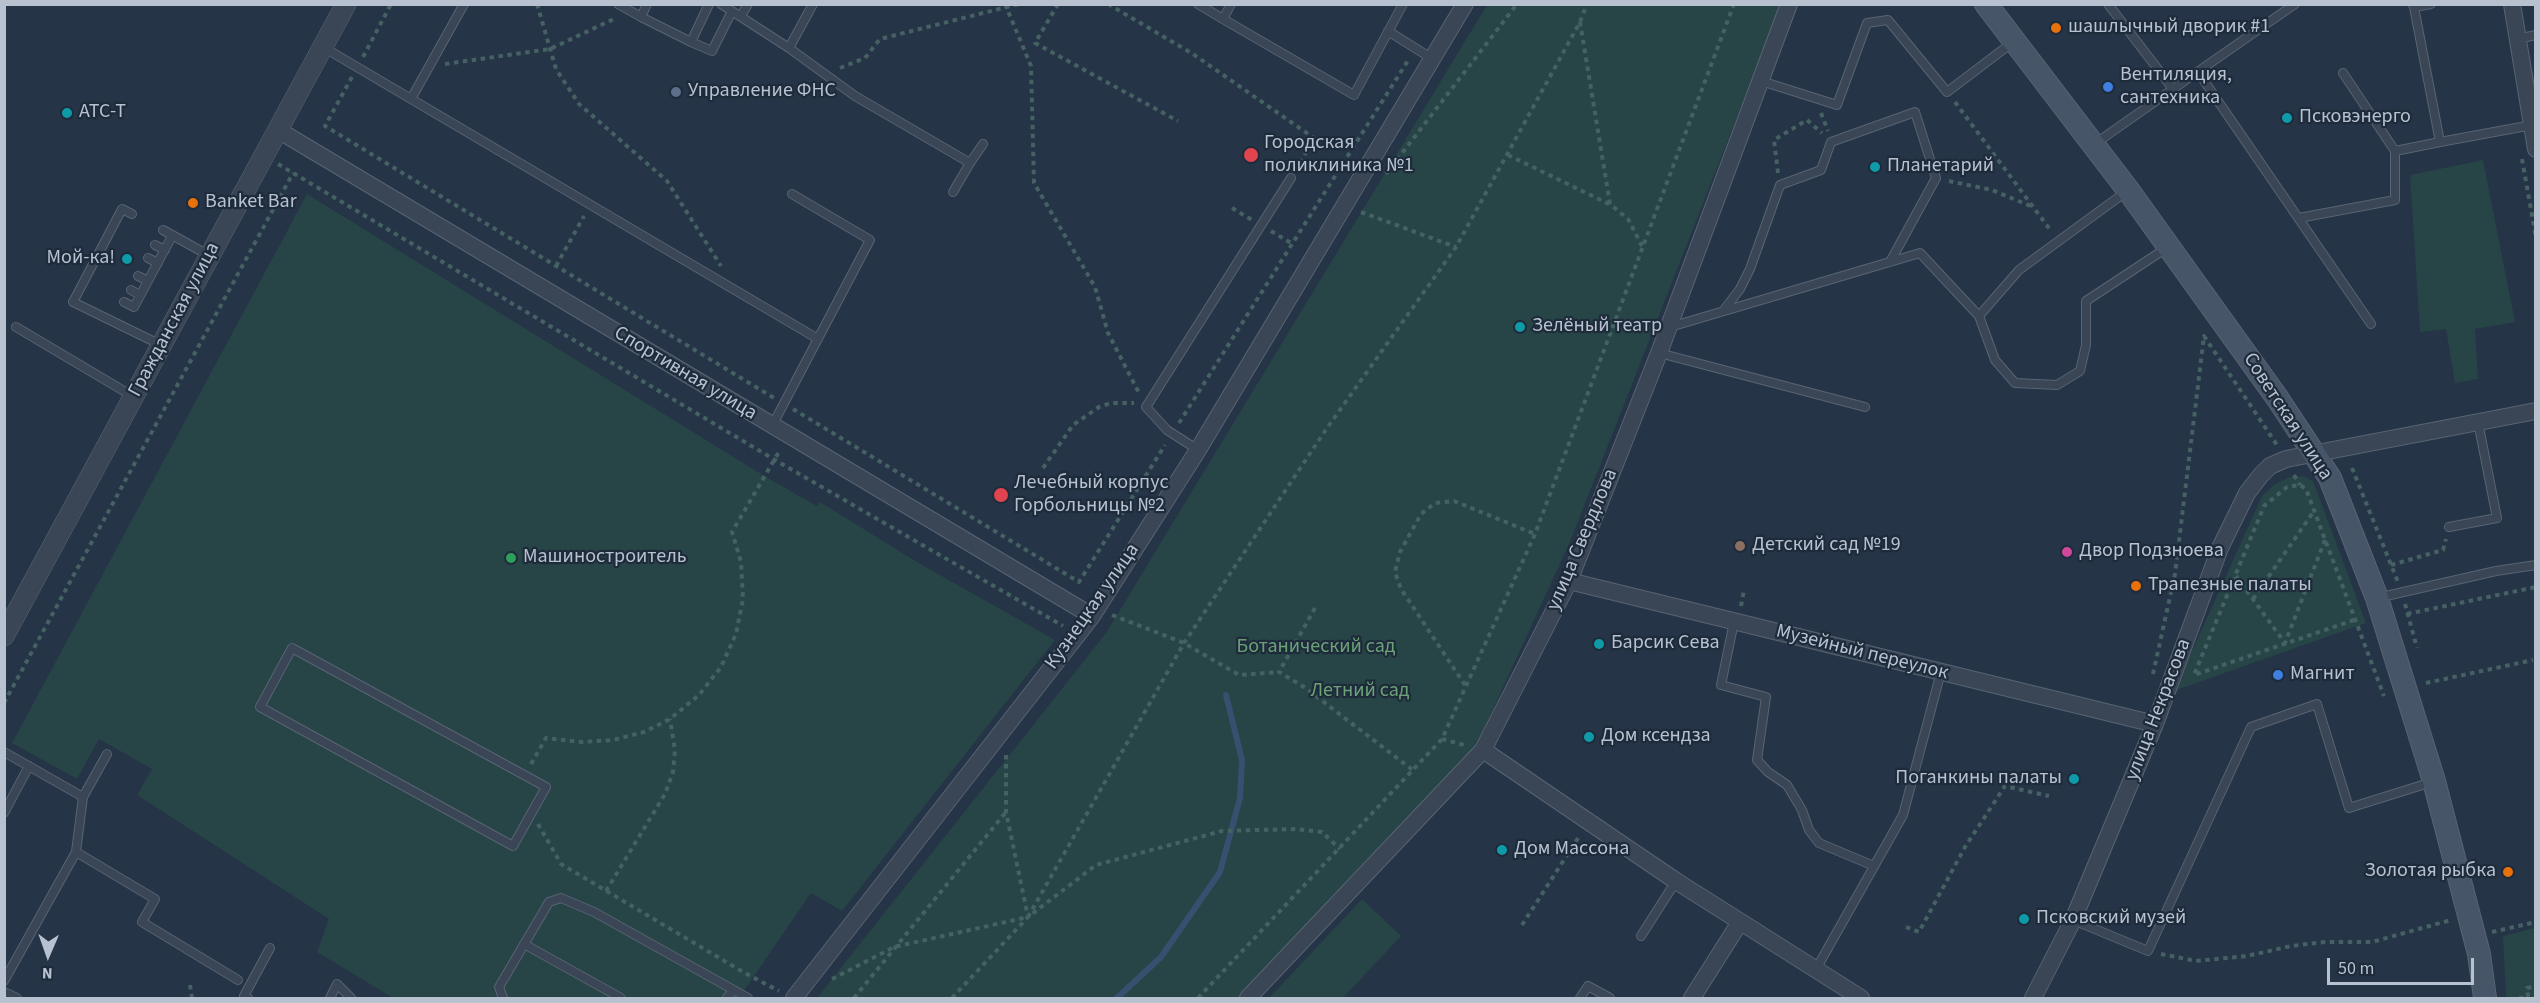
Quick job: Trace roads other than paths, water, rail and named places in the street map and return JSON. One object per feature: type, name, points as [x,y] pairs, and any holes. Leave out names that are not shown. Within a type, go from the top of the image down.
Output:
[{"type":"main road","name":"Советская улица","points":[[1986,4],[2128,190],[2278,399],[2330,478],[2377,598],[2433,781],[2479,954],[2485,999]]},
{"type":"street","name":"Гражданская улица","points":[[4,636],[346,4]]},
{"type":"street","name":"Кузнецкая улица","points":[[788,996],[1092,616],[1198,450],[1465,4]]},
{"type":"street","name":"улица Свердлова","points":[[1248,999],[1483,750],[1569,581],[1669,327],[1789,4]]},
{"type":"street","points":[[2512,4],[2535,149]]},
{"type":"street","name":"Спортивная улица","points":[[278,130],[1092,616]]},
{"type":"street","name":"улица Некрасова","points":[[2033,999],[2073,920],[2155,724],[2220,548],[2247,494],[2270,466],[2286,459],[2535,411]]},
{"type":"street","name":"Музейный переулок","points":[[1569,581],[1732,614],[1941,672],[2155,724]]},
{"type":"street","points":[[1483,750],[1676,881],[1861,999]]},
{"type":"street","points":[[1692,999],[1740,922]]},
{"type":"lane","points":[[411,99],[464,4]]},
{"type":"lane","points":[[618,4],[712,51],[732,11]]},
{"type":"lane","points":[[641,17],[647,4]]},
{"type":"lane","points":[[691,42],[709,4]]},
{"type":"lane","points":[[721,4],[789,48],[855,96],[970,163]]},
{"type":"lane","points":[[741,16],[748,4]]},
{"type":"lane","points":[[789,48],[813,4]]},
{"type":"lane","points":[[1198,4],[1354,95],[1403,4]]},
{"type":"lane","points":[[1223,19],[1231,4]]},
{"type":"lane","points":[[2108,4],[2173,89]]},
{"type":"lane","points":[[2093,145],[2295,4]]},
{"type":"lane","points":[[2431,4],[2413,6],[2440,142]]},
{"type":"lane","points":[[1761,81],[1837,105],[1868,23],[1888,20],[1947,92],[2014,41]]},
{"type":"lane","points":[[1388,31],[1417,47],[1431,58]]},
{"type":"lane","points":[[2517,39],[2535,35]]},
{"type":"lane","points":[[323,47],[818,339]]},
{"type":"lane","points":[[2198,72],[2371,324]]},
{"type":"lane","points":[[2299,218],[2395,200],[2395,151],[2343,73]]},
{"type":"lane","points":[[1724,310],[1740,289],[1750,269],[1780,186],[1821,170],[1831,142],[1916,112],[1936,178],[1890,262]]},
{"type":"lane","points":[[2395,151],[2532,125]]},
{"type":"lane","points":[[953,192],[983,144]]},
{"type":"lane","points":[[1198,450],[1167,430],[1146,407],[1292,178]]},
{"type":"lane","points":[[1978,316],[2019,270],[2128,190]]},
{"type":"lane","points":[[772,426],[870,240],[792,194]]},
{"type":"lane","points":[[132,213],[122,209],[73,302],[161,345]]},
{"type":"lane","points":[[114,223],[124,228]]},
{"type":"lane","points":[[162,230],[210,256]]},
{"type":"lane","points":[[124,302],[134,307],[172,236]]},
{"type":"lane","points":[[107,237],[117,241]]},
{"type":"lane","points":[[155,245],[165,250]]},
{"type":"lane","points":[[1669,327],[1920,253],[1978,316],[1995,360],[2015,384],[2057,385],[2080,371],[2086,345],[2086,301],[2168,247]]},
{"type":"lane","points":[[97,255],[107,260]]},
{"type":"lane","points":[[148,258],[158,263]]},
{"type":"lane","points":[[90,268],[99,273]]},
{"type":"lane","points":[[138,276],[148,281]]},
{"type":"lane","points":[[83,282],[93,287]]},
{"type":"lane","points":[[131,290],[140,295]]},
{"type":"lane","points":[[16,327],[134,397]]},
{"type":"lane","points":[[1659,353],[1865,407]]},
{"type":"lane","points":[[2449,527],[2497,518],[2478,422]]},
{"type":"lane","points":[[2377,598],[2496,571],[2535,565]]},
{"type":"lane","points":[[1732,614],[1721,686],[1766,697],[1757,759],[1768,772],[1787,785],[1802,810],[1809,830],[1819,843],[1874,866]]},
{"type":"lane","points":[[292,648],[525,775],[546,787],[513,846],[260,707],[292,648]]},
{"type":"lane","points":[[1815,971],[1903,815],[1941,672]]},
{"type":"lane","points":[[2073,920],[2148,951],[2251,727],[2317,704],[2349,808],[2433,781]]},
{"type":"lane","points":[[4,752],[83,797]]},
{"type":"lane","points":[[4,981],[76,852],[83,797],[107,754]]},
{"type":"lane","points":[[4,813],[29,766]]},
{"type":"lane","points":[[76,852],[155,899],[142,922],[238,980]]},
{"type":"lane","points":[[1641,936],[1676,881]]},
{"type":"lane","points":[[503,999],[499,987],[549,902],[561,898],[594,912],[748,999]]},
{"type":"lane","points":[[524,944],[621,999]]},
{"type":"lane","points":[[248,999],[243,996],[270,948]]},
{"type":"lane","points":[[330,999],[337,984],[351,999]]},
{"type":"lane","points":[[1580,999],[1588,986],[1611,999]]},
{"type":"lane","points":[[727,999],[733,990]]},
{"type":"lane","points":[[4,992],[17,999]]},
{"type":"waterway","points":[[1117,998],[1161,957],[1220,872],[1240,798],[1242,760],[1226,695]]},
{"type":"place","name":"шашлычный дворик #1","points":[[2056,28]]},
{"type":"place","name":"Вентиляция, сантехника","points":[[2108,87]]},
{"type":"place","name":"Управление ФНС","points":[[676,92]]},
{"type":"place","name":"ATC-T","points":[[67,113]]},
{"type":"place","name":"Псковэнерго","points":[[2287,118]]},
{"type":"place","name":"Городская поликлиника №1","points":[[1251,155]]},
{"type":"place","name":"Планетарий","points":[[1875,167]]},
{"type":"place","name":"Banket Bar","points":[[193,203]]},
{"type":"place","name":"Мой-ка!","points":[[127,259]]},
{"type":"place","name":"Зелёный театр","points":[[1520,327]]},
{"type":"place","name":"Лечебный корпус Горбольницы №2","points":[[1001,495]]},
{"type":"place","name":"Детский сад №19","points":[[1740,546]]},
{"type":"place","name":"Двор Подзноева","points":[[2067,552]]},
{"type":"place","name":"Машиностроитель","points":[[511,558]]},
{"type":"place","name":"Трапезные палаты","points":[[2136,586]]},
{"type":"place","name":"Барсик Сева","points":[[1599,644]]},
{"type":"place","name":"Магнит","points":[[2278,675]]},
{"type":"place","name":"Дом ксендза","points":[[1589,737]]},
{"type":"place","name":"Поганкины палаты","points":[[2074,779]]},
{"type":"place","name":"Дом Масcона","points":[[1502,850]]},
{"type":"place","name":"Золотая рыбка","points":[[2508,872]]},
{"type":"place","name":"Псковский музей","points":[[2024,919]]},
{"type":"park label","name":"Ботанический сад","points":[[1316,648]]},
{"type":"park label","name":"Летний сад","points":[[1360,692]]}]
